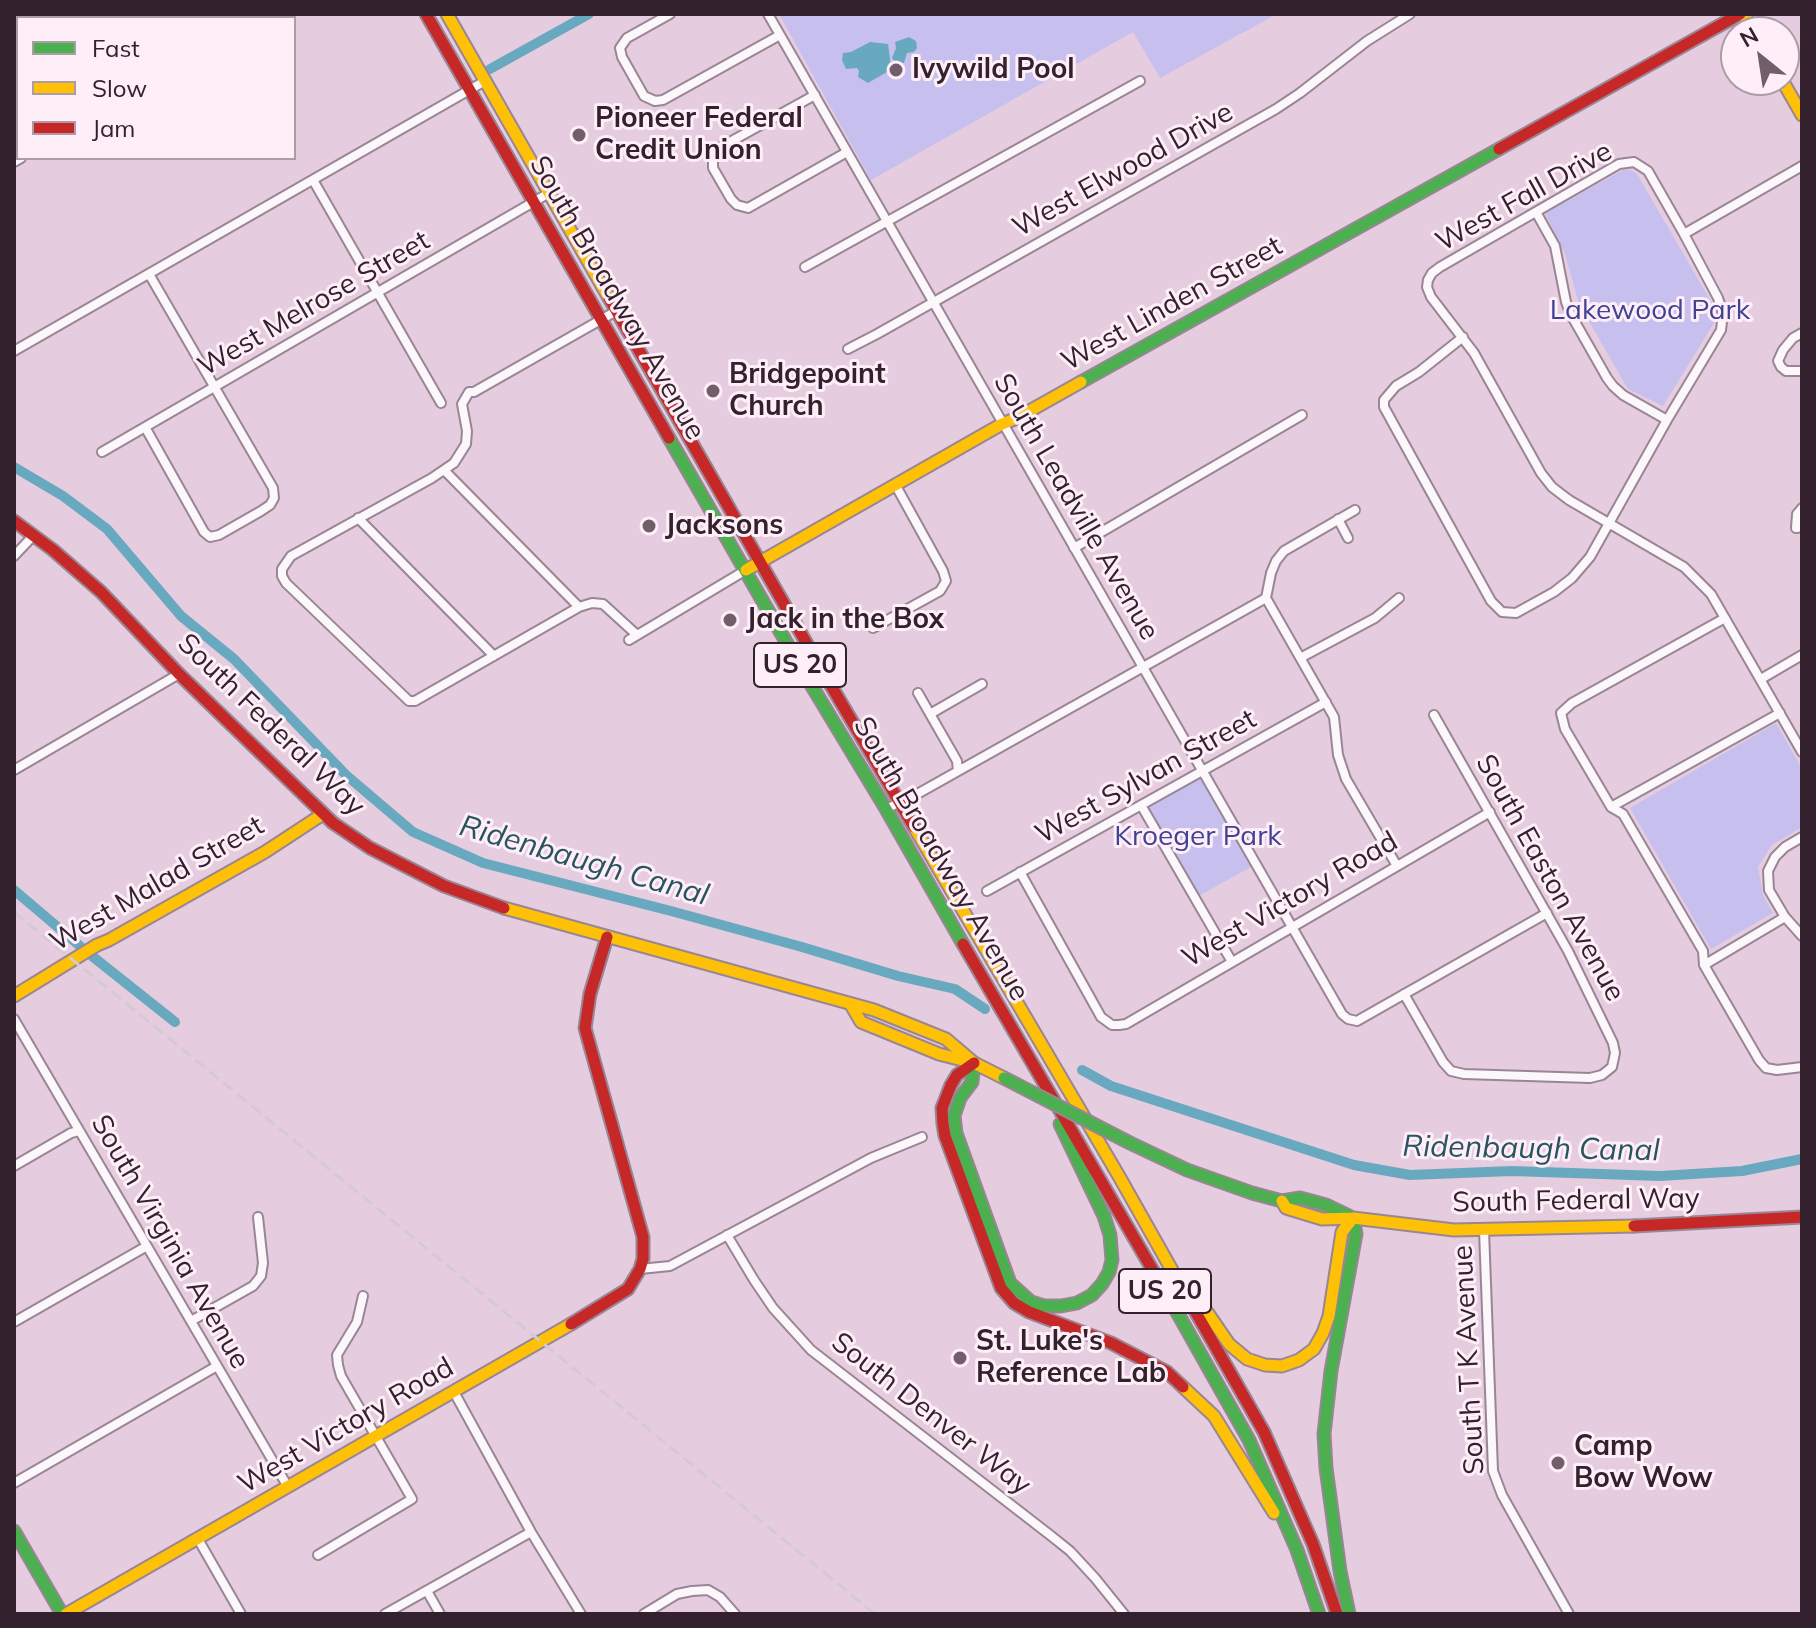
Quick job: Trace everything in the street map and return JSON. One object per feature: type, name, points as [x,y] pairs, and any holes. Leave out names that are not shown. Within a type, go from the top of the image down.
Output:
[{"type":"main road","name":"South Broadway Avenue","points":[[426,14],[1249,1440],[1297,1550],[1319,1614]]},
{"type":"main road","name":"South Broadway Avenue","points":[[447,14],[819,665],[1167,1260],[1264,1432],[1313,1544],[1337,1614]]},
{"type":"main road","name":"West Linden Street","points":[[746,570],[1002,424],[1742,14]]},
{"type":"main road","name":"South Federal Way","points":[[14,521],[101,592],[179,674],[333,823],[370,848],[444,886],[514,911],[874,1010],[946,1039],[974,1063],[1187,1170],[1282,1201],[1300,1198],[1326,1205],[1353,1218],[1409,1226],[1484,1230],[1617,1227],[1802,1217]]},
{"type":"main road","name":"West Malad Street","points":[[14,996],[84,952],[265,852],[323,814]]},
{"type":"main road","points":[[607,937],[590,994],[585,1028],[643,1237],[640,1269]]},
{"type":"main road","points":[[974,1063],[972,1082],[960,1098],[954,1116],[963,1155],[1010,1283],[1031,1302],[1061,1306],[1077,1303],[1092,1295],[1102,1284],[1109,1272],[1112,1248],[1104,1216],[1035,1066]]},
{"type":"main road","points":[[974,1063],[957,1075],[951,1085],[942,1108],[943,1124],[1001,1288],[1014,1303],[1029,1312],[1111,1343],[1167,1372],[1214,1416],[1297,1550]]},
{"type":"main road","points":[[1167,1260],[1229,1344],[1247,1359],[1282,1366],[1299,1360],[1314,1349],[1323,1333],[1329,1316],[1342,1232],[1353,1218]]},
{"type":"main road","points":[[1349,1614],[1340,1571],[1324,1434],[1331,1371],[1356,1234],[1353,1218]]},
{"type":"main road","name":"West Victory Road","points":[[64,1614],[608,1303],[628,1289],[640,1269]]},
{"type":"main road","points":[[14,1531],[64,1614]]},
{"type":"street","points":[[670,14],[623,43],[621,53],[644,96],[655,101],[663,100],[780,35]]},
{"type":"street","name":"South Leadville Avenue","points":[[768,14],[1342,1014],[1357,1021],[1404,994]]},
{"type":"street","name":"West Elwood Drive","points":[[848,349],[1276,109],[1367,41],[1410,14]]},
{"type":"street","points":[[14,351],[485,81]]},
{"type":"street","points":[[805,267],[1140,81]]},
{"type":"street","points":[[815,95],[719,148],[713,155],[713,168],[731,199],[743,208],[753,206],[847,152]]},
{"type":"street","name":"West Fall Drive","points":[[1463,337],[1431,297],[1427,287],[1432,273],[1619,164],[1634,162],[1648,171],[1684,234]]},
{"type":"street","points":[[1802,166],[1684,234],[1718,298],[1723,313],[1721,330],[1667,420],[1609,524],[1590,557],[1572,578],[1554,592],[1516,613],[1502,612],[1491,601],[1384,407],[1384,400],[1396,386],[1463,337],[1552,487],[1569,500],[1609,524],[1684,567],[1711,594],[1802,752]]},
{"type":"street","points":[[313,180],[441,403]]},
{"type":"street","name":"West Melrose Street","points":[[102,452],[549,193]]},
{"type":"street","points":[[1536,212],[1555,246],[1570,313],[1607,378],[1623,395],[1667,420]]},
{"type":"street","points":[[145,427],[204,532],[210,537],[219,535],[270,505],[274,498],[273,488],[149,274]]},
{"type":"street","points":[[444,470],[579,607],[415,701],[409,701],[286,583],[282,569],[291,556],[454,463],[466,444],[462,404],[469,392],[474,392],[618,310]]},
{"type":"street","points":[[1802,333],[1793,338],[1778,361],[1786,371],[1802,371]]},
{"type":"street","points":[[1074,548],[1302,415]]},
{"type":"street","points":[[873,628],[940,591],[946,581],[896,486]]},
{"type":"street","points":[[1802,508],[1797,514],[1796,528],[1802,527]]},
{"type":"street","points":[[1355,510],[1284,551],[1271,573],[1266,598],[1334,717],[1338,755],[1346,779],[1397,866]]},
{"type":"street","points":[[358,518],[494,656]]},
{"type":"street","points":[[1338,519],[1348,538]]},
{"type":"street","points":[[14,556],[33,536]]},
{"type":"street","name":"West Linden Street","points":[[579,607],[603,604],[633,638],[746,570]]},
{"type":"street","points":[[886,809],[1266,598]]},
{"type":"street","points":[[1302,657],[1375,618],[1399,598]]},
{"type":"street","points":[[1725,618],[1572,703],[1561,713],[1565,729],[1611,807],[1623,814],[1703,951],[1704,965],[1759,1060],[1766,1068],[1777,1070],[1802,1067]]},
{"type":"street","points":[[1761,679],[1802,655]]},
{"type":"street","points":[[14,770],[179,674]]},
{"type":"street","points":[[930,714],[982,684]]},
{"type":"street","points":[[918,693],[957,761],[958,771]]},
{"type":"street","name":"West Sylvan Street","points":[[987,891],[1326,702]]},
{"type":"street","points":[[1611,807],[1780,713]]},
{"type":"street","name":"South Easton Avenue","points":[[1404,994],[1451,1071],[1590,1078],[1602,1075],[1612,1067],[1615,1053],[1613,1043],[1568,951],[1434,715]]},
{"type":"street","points":[[1141,805],[1232,962]]},
{"type":"street","name":"West Victory Road","points":[[1020,872],[1101,1017],[1112,1025],[1126,1024],[1490,812]]},
{"type":"street","points":[[1802,837],[1785,847],[1768,871],[1769,890],[1785,917],[1802,936]]},
{"type":"street","points":[[1404,994],[1547,913]]},
{"type":"street","points":[[1704,965],[1785,917]]},
{"type":"street","name":"South Virginia Avenue","points":[[14,1019],[288,1487]]},
{"type":"street","points":[[14,1166],[79,1131]]},
{"type":"street","points":[[640,1269],[670,1266],[871,1158],[922,1137]]},
{"type":"street","points":[[191,1321],[253,1286],[261,1276],[263,1263],[258,1217]]},
{"type":"street","name":"South T K Avenue","points":[[1484,1230],[1493,1471],[1502,1495],[1569,1614]]},
{"type":"street","name":"South Denver Way","points":[[727,1235],[773,1308],[811,1350],[1070,1551],[1124,1614]]},
{"type":"street","points":[[14,1322],[147,1246]]},
{"type":"street","points":[[318,1555],[412,1499],[341,1376],[338,1365],[337,1355],[357,1322],[363,1296]]},
{"type":"street","points":[[14,1483],[217,1366]]},
{"type":"street","points":[[454,1392],[580,1614]]},
{"type":"street","points":[[385,1614],[531,1532]]},
{"type":"street","points":[[198,1539],[241,1614]]},
{"type":"street","points":[[644,1614],[677,1594],[708,1590],[720,1597],[735,1614]]},
{"type":"street","points":[[427,1591],[440,1614]]},
{"type":"green space","points":[[779,14],[1277,14],[1160,78],[1133,32],[871,180]]},
{"type":"green space","name":"Lakewood Park","points":[[1623,170],[1632,170],[1637,174],[1716,315],[1663,406],[1628,389],[1579,304],[1565,254],[1545,213]]},
{"type":"green space","points":[[1776,723],[1802,769],[1802,827],[1772,845],[1758,867],[1763,895],[1773,913],[1711,949],[1630,808]]},
{"type":"green space","name":"Kroeger Park","points":[[1200,776],[1251,867],[1197,897],[1146,807]]},
{"type":"water","points":[[909,37],[916,41],[917,48],[907,53],[904,63],[896,63],[892,58],[895,42]]},
{"type":"water","points":[[870,42],[888,44],[891,66],[887,72],[868,83],[858,77],[857,68],[846,69],[842,60],[843,53]]},
{"type":"waterway","points":[[490,69],[589,14]]},
{"type":"waterway","name":"Ridenbaugh Canal","points":[[14,467],[63,496],[107,529],[181,616],[234,659],[346,775],[413,832],[483,863],[955,989],[985,1009]]},
{"type":"waterway","points":[[14,890],[80,946]]},
{"type":"waterway","points":[[92,956],[175,1022]]},
{"type":"waterway","name":"Ridenbaugh Canal","points":[[1082,1070],[1111,1086],[1354,1165],[1410,1175],[1512,1171],[1660,1176],[1742,1171],[1802,1159]]},
{"type":"railway","points":[[14,912],[875,1614]]},
{"type":"traffic: fast","points":[[1081,382],[1499,149]]},
{"type":"traffic: fast","points":[[669,438],[963,944]]},
{"type":"traffic: fast","points":[[974,1063],[972,1082],[960,1098],[954,1116],[956,1133],[1010,1283],[1031,1302],[1044,1306],[1077,1303],[1092,1295],[1109,1272],[1112,1260],[1110,1235],[1104,1216],[1060,1124]]},
{"type":"traffic: fast","points":[[1004,1078],[1130,1143]]},
{"type":"traffic: fast","points":[[1130,1143],[1187,1170],[1252,1193],[1282,1201],[1300,1198],[1349,1216]]},
{"type":"traffic: fast","points":[[1349,1614],[1340,1571],[1324,1434],[1331,1371],[1356,1234],[1353,1218]]},
{"type":"traffic: fast","points":[[1173,1305],[1249,1440],[1297,1550],[1319,1614]]},
{"type":"traffic: fast","points":[[14,1531],[62,1614]]},
{"type":"traffic: slow","points":[[447,14],[609,298]]},
{"type":"traffic: slow","points":[[1791,96],[1802,115]]},
{"type":"traffic: slow","points":[[746,570],[1081,382]]},
{"type":"traffic: slow","points":[[14,996],[97,945],[265,852],[323,814]]},
{"type":"traffic: slow","points":[[914,827],[1186,1295]]},
{"type":"traffic: slow","points":[[504,908],[874,1010],[946,1039],[974,1063]]},
{"type":"traffic: slow","points":[[851,1005],[861,1022],[939,1054],[974,1063],[1004,1078]]},
{"type":"traffic: slow","points":[[1282,1201],[1286,1208],[1322,1219],[1353,1218],[1454,1230],[1634,1226]]},
{"type":"traffic: slow","points":[[1194,1293],[1229,1344],[1247,1359],[1282,1366],[1299,1360],[1314,1349],[1323,1333],[1329,1316],[1342,1232],[1353,1218]]},
{"type":"traffic: slow","points":[[66,1614],[571,1324]]},
{"type":"traffic: slow","points":[[1183,1387],[1214,1416],[1274,1513]]},
{"type":"traffic: jam","points":[[426,14],[669,438]]},
{"type":"traffic: jam","points":[[1499,149],[1740,14]]},
{"type":"traffic: jam","points":[[609,298],[914,827]]},
{"type":"traffic: jam","points":[[14,521],[101,592],[179,674],[333,823],[370,848],[444,886],[504,908]]},
{"type":"traffic: jam","points":[[571,1324],[628,1289],[643,1259],[643,1237],[585,1028],[590,994],[607,937]]},
{"type":"traffic: jam","points":[[963,944],[1173,1305]]},
{"type":"traffic: jam","points":[[974,1063],[957,1075],[951,1085],[942,1108],[943,1124],[1001,1288],[1014,1303],[1029,1312],[1111,1343],[1167,1372],[1183,1387]]},
{"type":"traffic: jam","points":[[1634,1226],[1802,1217]]},
{"type":"traffic: jam","points":[[1186,1295],[1264,1432],[1313,1544],[1337,1614]]},
{"type":"place","name":"Ivywild Pool","points":[[896,70]]},
{"type":"place","name":"Pioneer Federal Credit Union","points":[[579,135]]},
{"type":"place","name":"Bridgepoint Church","points":[[713,391]]},
{"type":"place","name":"Jacksons","points":[[649,526]]},
{"type":"place","name":"Jack in the Box","points":[[730,620]]},
{"type":"place","name":"St. Luke's Reference Lab","points":[[960,1358]]},
{"type":"place","name":"Camp Bow Wow","points":[[1558,1463]]}]
